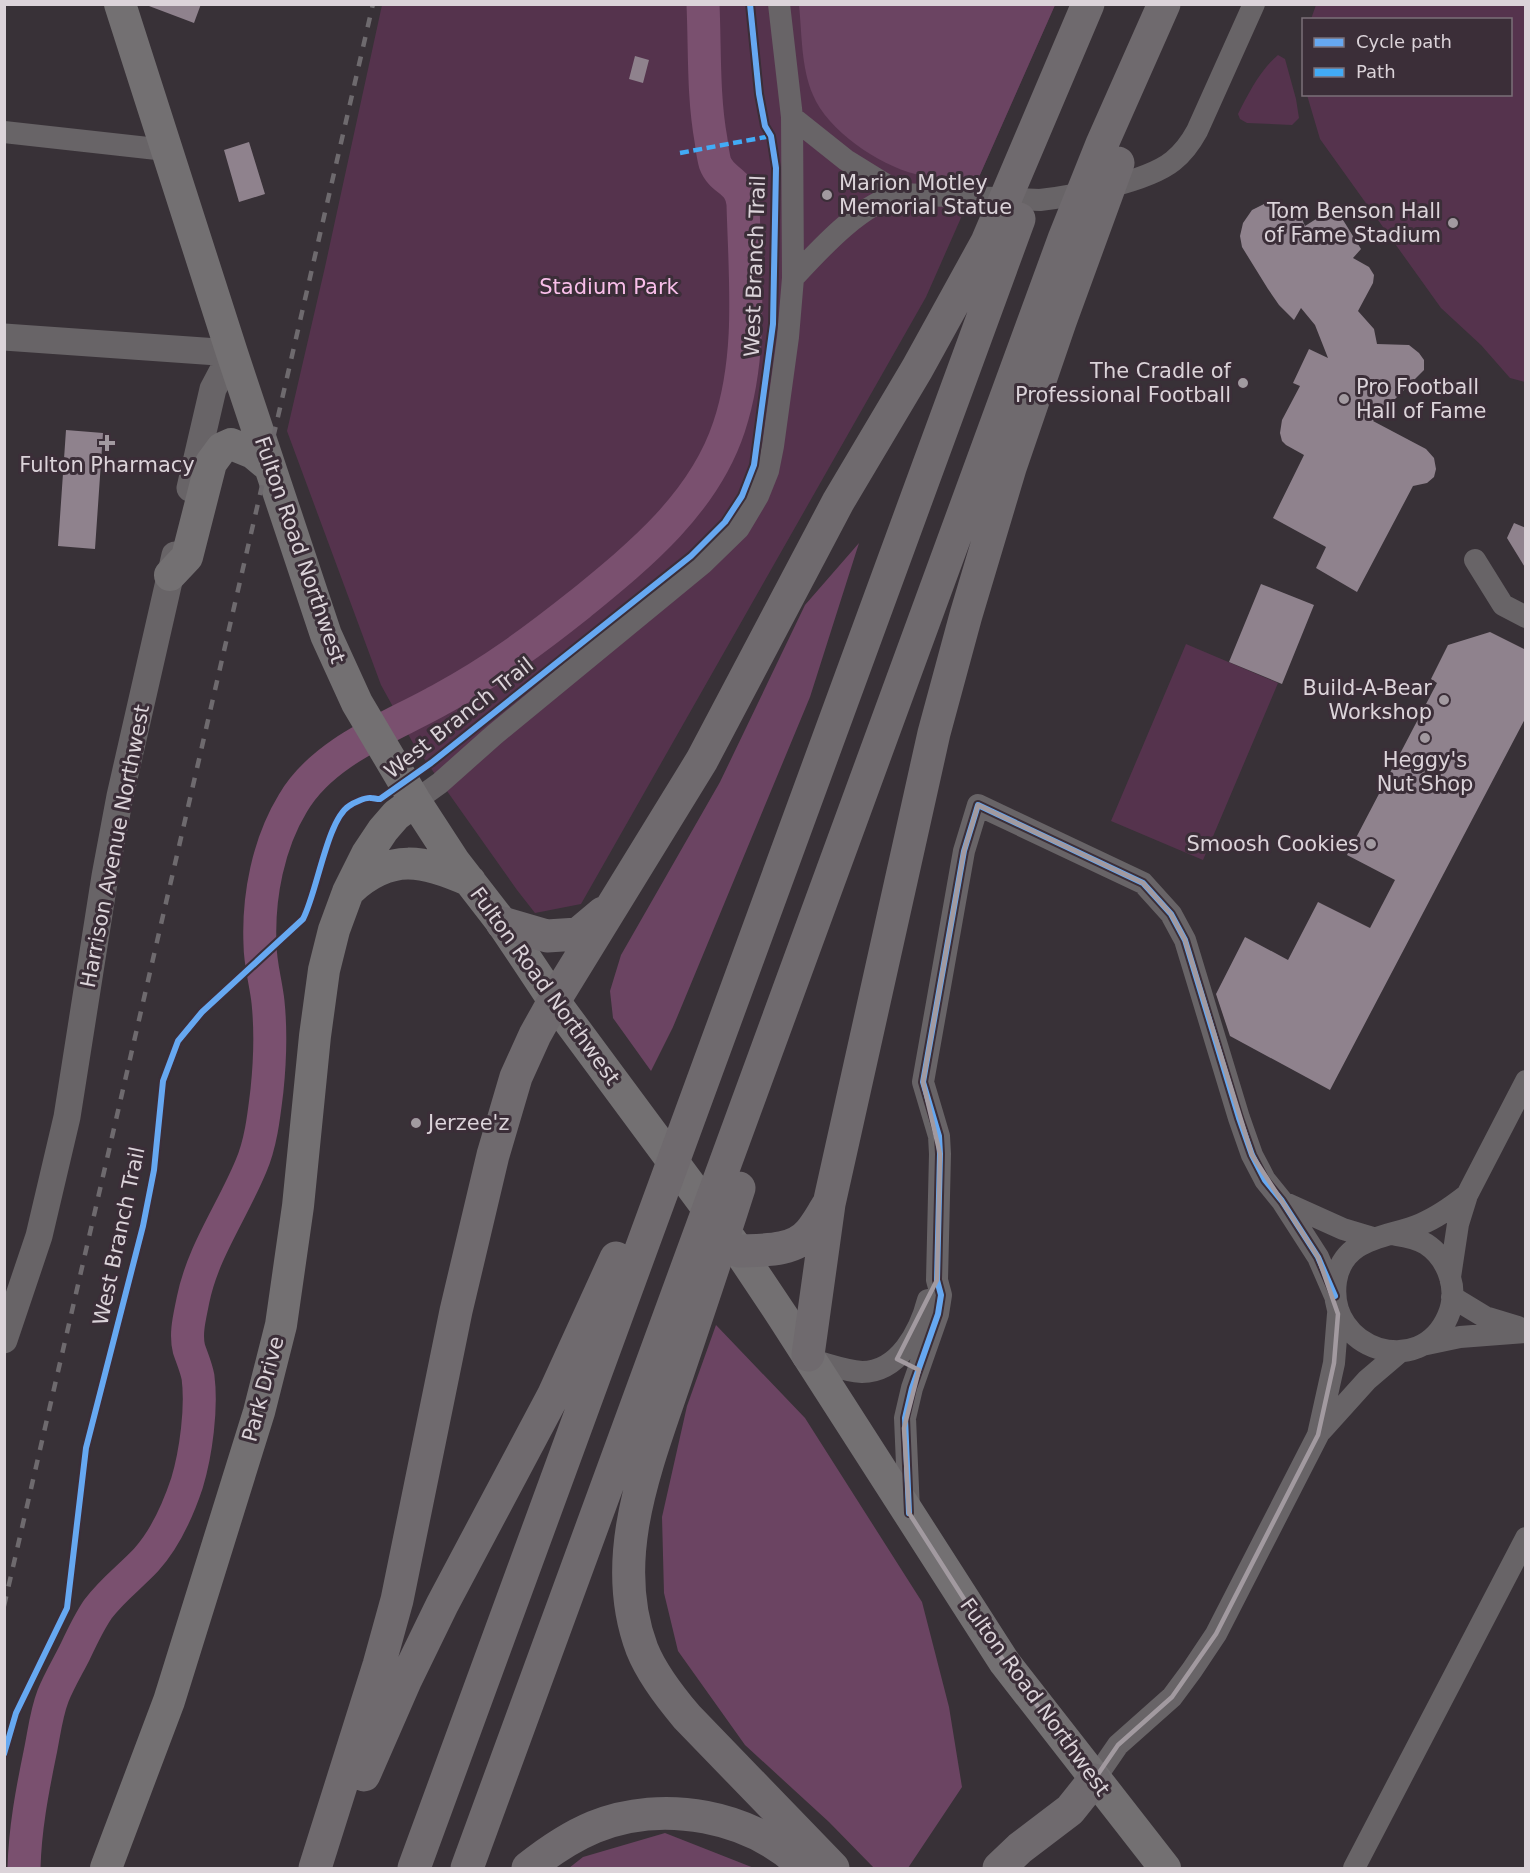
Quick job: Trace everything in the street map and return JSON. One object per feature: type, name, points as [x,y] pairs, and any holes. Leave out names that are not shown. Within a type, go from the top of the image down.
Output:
[{"type":"highway","points":[[414,1869],[689,1091],[736,943],[781,868],[998,243],[1038,146],[1088,4]]},
{"type":"highway","points":[[1038,146],[1110,4]]},
{"type":"highway","points":[[467,1869],[695,1282],[739,1156],[794,1022],[825,890],[1115,140],[1164,4]]},
{"type":"highway","points":[[1115,140],[1179,4]]},
{"type":"highway","points":[[809,1358],[829,1204],[911,829],[960,636],[1078,236]]},
{"type":"highway","points":[[315,1869],[397,1600],[456,1311],[493,1155],[516,1077],[534,1035],[702,760],[838,502],[917,369],[998,243]]},
{"type":"highway","points":[[502,923],[547,936],[578,934],[613,904]]},
{"type":"highway","points":[[739,1251],[771,1250],[788,1246],[809,1235],[829,1204]]},
{"type":"highway","points":[[322,1869],[411,1668],[548,1406],[614,1265],[644,1213]]},
{"type":"highway","points":[[695,1282],[634,1512],[629,1566],[634,1621],[643,1650],[673,1701],[833,1869]]},
{"type":"highway","points":[[999,1869],[1020,1848],[1070,1810],[1094,1780]]},
{"type":"highway","points":[[528,1869],[559,1845],[594,1827],[648,1814],[676,1814],[729,1823],[754,1833],[778,1847],[805,1869]]},
{"type":"main road","name":"Fulton Road Northwest","points":[[120,4],[232,353],[326,635],[357,703],[410,791],[470,881],[502,923],[554,1001],[739,1251],[1005,1663],[1165,1869]]},
{"type":"main road","points":[[170,575],[187,557],[208,472],[216,453],[231,444],[253,453],[270,467]]},
{"type":"main road","name":"Park Drive","points":[[106,1869],[170,1701],[259,1412],[280,1325],[298,1206],[324,970],[334,930],[348,892],[367,855],[410,791]]},
{"type":"main road","points":[[348,892],[365,876],[394,864],[412,863],[470,881]]},
{"type":"street","points":[[410,791],[440,783],[494,735],[662,598],[740,528],[758,496],[768,471],[773,446],[788,338],[793,278],[792,117],[780,4]]},
{"type":"street","points":[[793,278],[828,239],[889,197],[901,195],[1040,200],[1143,177],[1174,160],[1190,143],[1254,4]]},
{"type":"street","points":[[792,117],[846,160],[901,195]]},
{"type":"street","points":[[4,132],[166,150]]},
{"type":"street","points":[[4,337],[232,353]]},
{"type":"street","name":"Harrison Avenue Northwest","points":[[4,1340],[39,1236],[63,1138],[120,796],[213,390],[232,353]]},
{"type":"street","points":[[1475,560],[1503,605],[1526,617]]},
{"type":"street","points":[[909,1513],[904,1428],[909,1397],[938,1314],[941,1295],[937,1280],[939,1136],[923,1082],[964,851],[978,805],[1143,883],[1171,914],[1185,940],[1252,1155],[1265,1180],[1282,1201],[1318,1257],[1348,1330],[1362,1343],[1380,1350],[1411,1348],[1460,1337],[1526,1331]]},
{"type":"street","points":[[1094,1780],[1118,1745],[1172,1697],[1210,1643],[1318,1435],[1367,1380],[1411,1348],[1437,1334],[1448,1317],[1458,1224],[1467,1195],[1526,1081]]},
{"type":"street","points":[[1318,1435],[1334,1363],[1336,1277],[1344,1260],[1357,1247],[1382,1236],[1422,1224],[1449,1209],[1467,1195]]},
{"type":"street","points":[[1282,1201],[1343,1229],[1382,1236],[1410,1236],[1426,1244],[1441,1258],[1451,1287],[1485,1317],[1526,1331]]},
{"type":"street","points":[[809,1358],[860,1372],[880,1368],[897,1359],[917,1328],[937,1280]]},
{"type":"street","points":[[897,1359],[919,1370]]},
{"type":"street","points":[[1354,1869],[1526,1538]]},
{"type":"highlighted area","points":[[978,805],[1143,883],[1171,914],[1185,940],[1252,1155],[1318,1257],[1338,1314],[1334,1363],[1318,1435],[1216,1634],[1172,1697],[1118,1745],[1094,1780],[1005,1663],[909,1513],[904,1428],[919,1370],[897,1359],[937,1280],[940,1154],[923,1082],[964,851]]},
{"type":"green space","name":"Stadium Park","points":[[382,5],[1055,5],[926,297],[581,904],[535,913],[413,743],[381,685],[287,431]]},
{"type":"green space","name":"Tom Benson Hall of Fame Stadium","points":[[1316,5],[1525,5],[1525,382],[1510,378],[1481,345],[1441,308],[1320,139],[1307,96],[1512,96],[1512,18],[1311,18]]},
{"type":"green space","points":[[1278,55],[1285,59],[1299,118],[1292,125],[1247,123],[1240,119],[1238,114],[1261,75]]},
{"type":"green space","points":[[1186,644],[1278,683],[1203,860],[1111,821]]},
{"type":"shaded area","points":[[799,4],[1055,5],[979,177],[931,177],[901,169],[871,154],[842,133],[820,108],[806,73]]},
{"type":"shaded area","points":[[859,543],[810,697],[673,1027],[651,1071],[613,1018],[610,991],[621,955],[720,782],[805,605]]},
{"type":"shaded area","points":[[716,1325],[805,1418],[922,1602],[949,1707],[962,1787],[908,1868],[874,1868],[829,1822],[745,1745],[678,1651],[664,1593],[662,1517],[687,1406]]},
{"type":"shaded area","points":[[665,1833],[754,1868],[569,1868],[583,1857]]},
{"type":"building","points":[[149,4],[201,4],[194,23],[149,6]]},
{"type":"building","points":[[635,56],[649,60],[643,83],[629,79]]},
{"type":"building","points":[[249,142],[265,194],[239,202],[224,150]]},
{"type":"building","name":"Pro Football Hall of Fame","points":[[1275,201],[1300,214],[1305,226],[1335,207],[1361,249],[1353,258],[1369,267],[1374,275],[1373,283],[1358,311],[1374,329],[1377,344],[1409,345],[1424,360],[1424,370],[1373,421],[1426,449],[1434,458],[1436,469],[1434,477],[1427,483],[1413,486],[1357,592],[1316,568],[1326,547],[1273,518],[1304,455],[1286,445],[1280,433],[1282,420],[1300,386],[1293,383],[1309,349],[1328,358],[1315,325],[1301,308],[1294,320],[1279,305],[1242,247],[1240,236],[1243,223],[1252,210]]},
{"type":"building","points":[[66,430],[103,433],[95,549],[58,546]]},
{"type":"building","points":[[1514,523],[1526,528],[1526,569],[1507,538]]},
{"type":"building","points":[[1261,584],[1314,605],[1282,684],[1229,662]]},
{"type":"building","points":[[1490,632],[1526,650],[1526,717],[1330,1090],[1230,1036],[1216,994],[1245,937],[1288,960],[1318,902],[1370,928],[1395,880],[1347,855],[1437,683],[1431,679],[1448,645]]},
{"type":"waterway","points":[[24,1868],[32,1796],[53,1696],[98,1609],[146,1560],[165,1534],[190,1471],[197,1430],[199,1389],[198,1377],[189,1349],[188,1325],[204,1265],[251,1166],[262,1129],[270,1035],[268,1002],[260,951],[261,908],[266,871],[284,819],[306,784],[322,768],[360,742],[497,666],[564,617],[647,547],[668,526],[704,480],[729,427],[737,400],[745,345],[743,204],[739,190],[722,174],[715,163],[705,90],[703,4]]},
{"type":"railway","points":[[4,1606],[373,4]]},
{"type":"marked path","points":[[680,153],[771,136]]},
{"type":"cycle path","name":"West Branch Trail","points":[[4,1754],[16,1713],[67,1608],[86,1448],[143,1226],[154,1170],[163,1081],[178,1041],[202,1012],[303,919],[334,826],[349,806],[366,798],[380,799],[431,763],[691,556],[725,522],[742,496],[754,465],[773,324],[776,168],[771,136],[765,126],[759,94],[750,4]]},
{"type":"cycle path","points":[[909,1513],[905,1418],[912,1388],[938,1314],[941,1295],[937,1280],[939,1136],[923,1082],[964,851],[978,805],[1143,883],[1171,914],[1185,940],[1252,1155],[1265,1180],[1282,1201],[1318,1257],[1335,1296]]},
{"type":"place","name":"Marion Motley Memorial Statue","points":[[827,195]]},
{"type":"place","name":"Tom Benson Hall of Fame Stadium","points":[[1453,223]]},
{"type":"place","name":"The Cradle of Professional Football","points":[[1243,383]]},
{"type":"place","name":"Pro Football Hall of Fame","points":[[1344,399]]},
{"type":"place","name":"Fulton Pharmacy","points":[[107,443]]},
{"type":"place","name":"Build-A-Bear Workshop","points":[[1444,700]]},
{"type":"place","name":"Heggy's Nut Shop","points":[[1425,738]]},
{"type":"place","name":"Smoosh Cookies","points":[[1371,844]]},
{"type":"place","name":"Jerzee'z","points":[[416,1123]]}]
